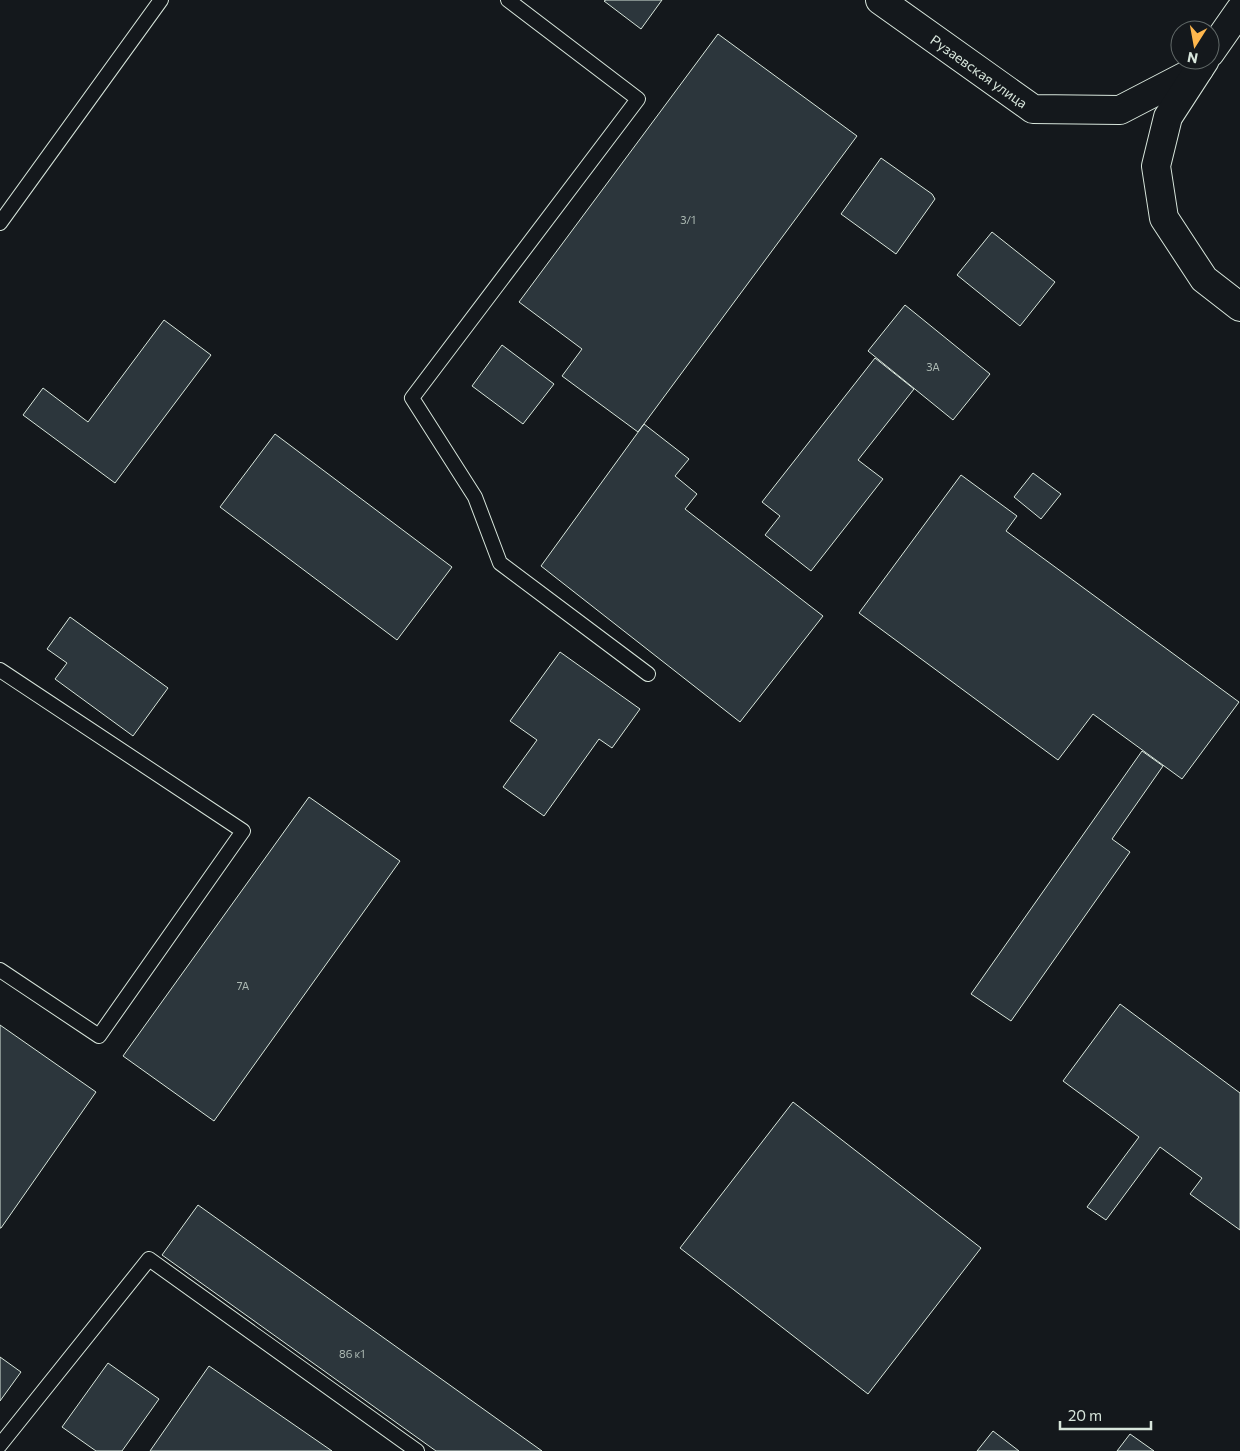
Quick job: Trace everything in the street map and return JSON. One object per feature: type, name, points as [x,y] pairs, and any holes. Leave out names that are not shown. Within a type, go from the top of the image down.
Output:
[{"type":"street","name":"Рузаевская улица","points":[[880,0],[1032,109],[1120,110],[1189,70]]},
{"type":"street","points":[[1220,39],[1240,10]]},
{"type":"street","points":[[1199,70],[1168,117],[1156,166],[1164,218],[1204,279],[1240,307]]},
{"type":"lane","points":[[0,223],[161,0]]},
{"type":"lane","points":[[508,0],[638,99],[412,398],[475,497],[500,563],[648,674]]},
{"type":"lane","points":[[0,670],[243,831],[99,1036],[0,970]]},
{"type":"lane","points":[[0,1445],[149,1259],[417,1451]]},
{"type":"building","points":[[662,0],[641,29],[604,1]]},
{"type":"building","points":[[718,34],[857,136],[638,432],[562,376],[582,349],[519,302]]},
{"type":"building","points":[[881,158],[932,194],[935,199],[896,254],[841,214]]},
{"type":"building","points":[[992,232],[1055,282],[1020,326],[957,275]]},
{"type":"building","points":[[905,305],[990,374],[953,420],[868,351]]},
{"type":"building","points":[[164,320],[211,355],[115,483],[23,415],[43,388],[88,422]]},
{"type":"building","points":[[502,345],[554,384],[523,424],[472,386]]},
{"type":"building","points":[[875,358],[914,389],[858,460],[883,479],[811,571],[765,535],[780,516],[762,502]]},
{"type":"building","points":[[644,424],[689,459],[675,476],[697,494],[685,509],[823,616],[740,722],[541,566]]},
{"type":"building","points":[[275,434],[452,567],[397,640],[220,507]]},
{"type":"building","points":[[1033,473],[1061,494],[1041,519],[1014,497]]},
{"type":"building","points":[[961,475],[1017,516],[1006,531],[1239,702],[1182,779],[1093,714],[1058,760],[859,613]]},
{"type":"building","points":[[70,617],[168,688],[133,736],[55,679],[67,663],[47,649]]},
{"type":"building","points":[[560,652],[640,709],[612,748],[599,739],[544,816],[503,787],[537,740],[510,721]]},
{"type":"building","points":[[1142,751],[1163,766],[1112,839],[1130,852],[1011,1021],[971,994]]},
{"type":"building","points":[[309,797],[400,861],[214,1121],[123,1056]]},
{"type":"building","points":[[1120,1004],[1240,1093],[1240,1230],[1190,1194],[1202,1178],[1160,1147],[1106,1220],[1087,1207],[1139,1137],[1063,1081]]},
{"type":"building","points":[[0,1025],[96,1092],[1,1228],[0,1228]]},
{"type":"building","points":[[793,1102],[981,1248],[868,1394],[680,1248]]},
{"type":"building","points":[[198,1205],[542,1451],[436,1451],[162,1255]]},
{"type":"building","points":[[0,1357],[21,1372],[0,1401]]},
{"type":"building","points":[[108,1363],[159,1399],[122,1451],[96,1451],[62,1427]]},
{"type":"building","points":[[209,1366],[332,1451],[150,1451]]},
{"type":"building","points":[[993,1431],[1019,1451],[977,1451]]},
{"type":"building","points":[[1130,1434],[1154,1451],[1117,1451]]}]
